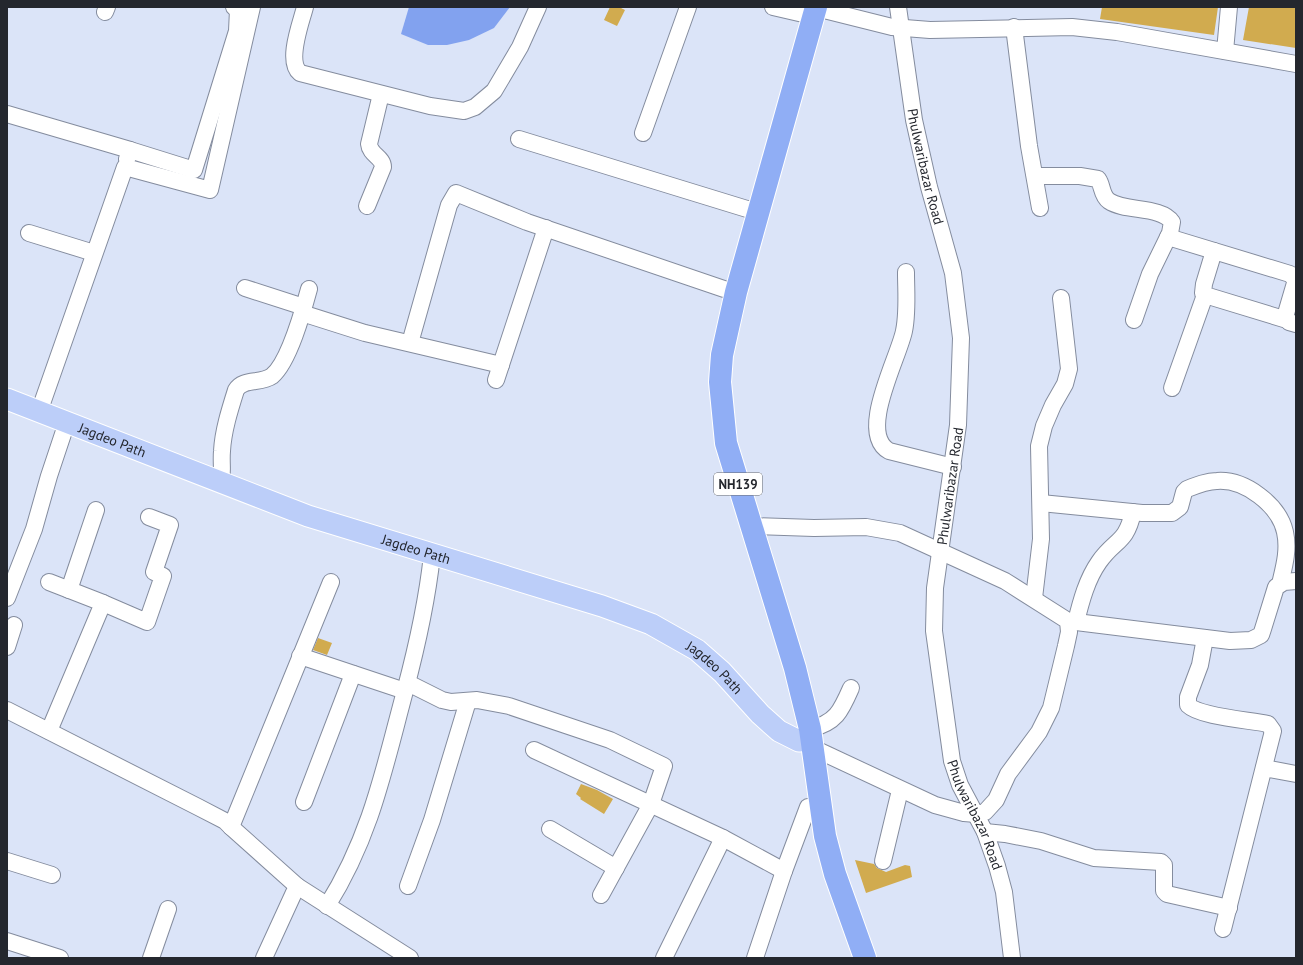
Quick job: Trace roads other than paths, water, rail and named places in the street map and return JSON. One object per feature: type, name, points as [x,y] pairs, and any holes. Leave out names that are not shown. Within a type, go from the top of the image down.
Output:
[{"type":"highway","name":"NH139","points":[[810,10],[796,53],[773,135],[727,328],[720,382],[726,443],[752,526],[758,566],[782,671],[807,739],[825,836],[851,958]]},
{"type":"highway","name":"NH139","points":[[758,566],[716,453],[709,411],[707,381],[710,353],[724,289],[747,209],[773,135]]},
{"type":"highway","name":"NH139","points":[[807,739],[808,807],[812,839],[840,908],[865,958]]},
{"type":"main road","name":"Jagdeo Path","points":[[7,399],[308,516],[602,606],[651,624],[697,650],[722,672],[760,714],[779,731],[807,739]]},
{"type":"street","points":[[7,114],[194,170],[237,31],[238,10],[234,7]]},
{"type":"street","points":[[124,166],[210,190],[252,7]]},
{"type":"street","points":[[305,7],[294,54],[294,67],[296,70],[304,75],[452,111],[464,111],[475,107],[494,91],[507,70],[538,7]]},
{"type":"street","points":[[643,134],[688,7]]},
{"type":"street","points":[[773,7],[810,10],[900,28],[930,30],[1047,26],[1086,28],[1296,64]]},
{"type":"street","name":"Phulwaribazar Road","points":[[898,7],[916,126],[929,187],[953,273],[961,338],[960,397],[953,467],[935,588],[934,631],[942,679],[947,733],[956,773],[985,832],[1004,892],[1012,958]]},
{"type":"street","points":[[1225,51],[1229,7]]},
{"type":"street","points":[[1014,28],[1034,176],[1040,208]]},
{"type":"street","points":[[367,206],[384,167],[382,161],[370,151],[369,144],[381,94]]},
{"type":"street","points":[[519,139],[747,209]]},
{"type":"street","points":[[39,412],[130,150]]},
{"type":"street","points":[[1034,176],[1080,176],[1098,179],[1101,182],[1104,194],[1115,204],[1155,213],[1169,218],[1172,227],[1150,274],[1134,320]]},
{"type":"street","points":[[410,343],[449,205],[456,193],[546,228],[724,289]]},
{"type":"street","points":[[246,288],[364,333],[410,343],[499,372],[546,228]]},
{"type":"street","points":[[29,233],[94,253]]},
{"type":"street","points":[[1168,237],[1287,273],[1293,277],[1295,283],[1286,313],[1291,322]]},
{"type":"street","points":[[1214,251],[1202,289],[1205,295],[1291,322]]},
{"type":"street","points":[[906,272],[904,328],[899,348],[884,388],[879,409],[877,435],[883,448],[889,451],[953,467]]},
{"type":"street","points":[[221,482],[223,470],[223,442],[236,390],[242,384],[263,380],[276,372],[286,354],[303,310],[309,289]]},
{"type":"street","points":[[1172,388],[1205,295]]},
{"type":"street","points":[[1034,598],[1040,559],[1041,503],[1039,456],[1041,438],[1053,405],[1065,384],[1069,370],[1061,298]]},
{"type":"street","points":[[7,598],[34,529],[49,476],[67,422]]},
{"type":"street","points":[[752,526],[814,528],[853,526],[880,528],[910,536],[940,552],[1005,581],[1072,621],[1205,638],[1251,640],[1261,635],[1273,593],[1280,584],[1286,555],[1286,538],[1282,521],[1270,504],[1244,487],[1225,481],[1211,482],[1187,488],[1177,511],[1172,513],[1133,512],[1116,509],[1041,503]]},
{"type":"street","points":[[69,590],[96,510]]},
{"type":"street","points":[[851,688],[843,707],[834,719],[807,739],[900,790],[951,811],[976,814],[985,812],[996,800],[1008,774],[1046,720],[1055,696],[1072,621],[1093,573],[1107,552],[1121,540],[1126,533],[1133,512]]},
{"type":"street","points":[[48,582],[148,622],[163,576],[154,572],[170,525],[149,517]]},
{"type":"street","points":[[327,906],[349,868],[370,820],[388,761],[422,627],[432,555]]},
{"type":"street","points":[[1280,584],[1296,581]]},
{"type":"street","points":[[231,827],[331,582]]},
{"type":"street","points":[[49,731],[103,603]]},
{"type":"street","points":[[7,648],[14,625]]},
{"type":"street","points":[[1205,638],[1200,665],[1188,697],[1188,706],[1200,712],[1260,723],[1271,727],[1272,738],[1223,929]]},
{"type":"street","points":[[300,656],[353,674],[406,687],[442,700],[451,702],[489,702],[509,706],[610,740],[651,758],[664,766],[651,804],[601,895]]},
{"type":"street","points":[[304,802],[353,674]]},
{"type":"street","points":[[408,886],[432,820],[468,701]]},
{"type":"street","points":[[7,710],[225,821],[297,886],[410,958]]},
{"type":"street","points":[[534,750],[723,838],[784,870]]},
{"type":"street","points":[[1264,768],[1296,774]]},
{"type":"street","points":[[883,861],[900,790]]},
{"type":"street","points":[[755,958],[784,870],[808,807]]},
{"type":"street","points":[[550,829],[616,868]]},
{"type":"street","points":[[985,832],[1041,841],[1094,858],[1161,862],[1164,865],[1164,891],[1167,894],[1229,908]]},
{"type":"street","points":[[664,958],[723,838]]},
{"type":"street","points":[[7,861],[52,875]]},
{"type":"street","points":[[264,958],[297,886]]},
{"type":"street","points":[[151,958],[168,909]]},
{"type":"street","points":[[7,941],[60,958]]},
{"type":"water","points":[[409,7],[510,7],[494,28],[469,40],[447,45],[428,45],[401,34]]}]
